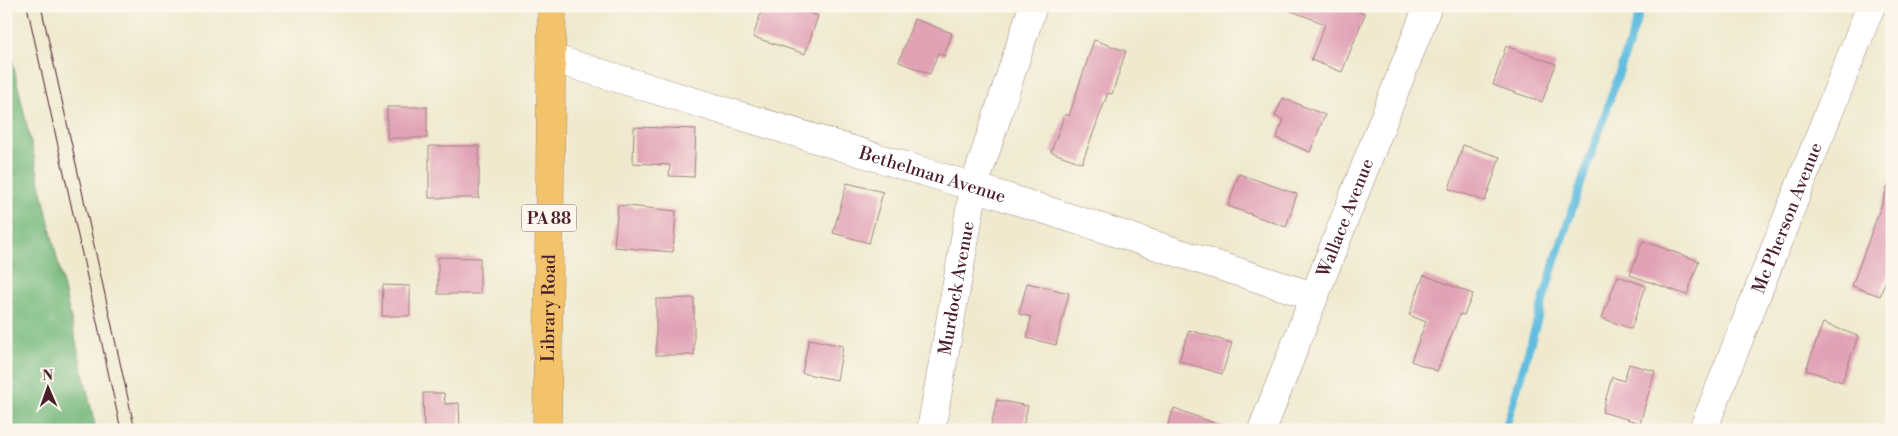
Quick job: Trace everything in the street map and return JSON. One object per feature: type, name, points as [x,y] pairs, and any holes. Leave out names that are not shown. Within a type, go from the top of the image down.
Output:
[{"type":"main road","name":"Library Road","points":[[547,430],[552,6]]},
{"type":"street","name":"Murdock Avenue","points":[[931,430],[974,187],[1033,6]]},
{"type":"street","name":"Wallace Avenue","points":[[1262,430],[1428,6]]},
{"type":"street","name":"Mc Pherson Avenue","points":[[1703,430],[1871,6]]},
{"type":"street","name":"Bethelman Avenue","points":[[551,58],[974,187],[1313,296]]},
{"type":"green space","points":[[6,33],[96,430],[6,430]]},
{"type":"building","points":[[763,6],[790,6],[818,16],[805,54],[753,37]]},
{"type":"building","points":[[1284,6],[1345,6],[1365,14],[1342,72],[1311,60],[1325,24],[1284,8]]},
{"type":"building","points":[[914,19],[952,33],[944,56],[938,53],[930,74],[899,62]]},
{"type":"building","points":[[1094,40],[1126,51],[1112,94],[1108,93],[1082,163],[1051,152],[1065,114],[1069,116]]},
{"type":"building","points":[[1506,46],[1556,64],[1542,102],[1493,85]]},
{"type":"building","points":[[1283,98],[1325,115],[1310,152],[1276,138],[1284,120],[1275,116]]},
{"type":"building","points":[[387,107],[427,107],[427,138],[387,138]]},
{"type":"building","points":[[634,127],[696,129],[694,177],[669,176],[670,165],[633,163]]},
{"type":"building","points":[[1463,145],[1500,157],[1485,201],[1449,189]]},
{"type":"building","points":[[429,146],[479,146],[479,198],[429,198]]},
{"type":"building","points":[[1239,174],[1297,194],[1286,227],[1228,206]]},
{"type":"building","points":[[847,183],[883,192],[869,243],[833,233]]},
{"type":"building","points":[[1889,184],[1892,185],[1892,263],[1880,296],[1852,286]]},
{"type":"building","points":[[618,205],[676,211],[673,252],[614,247]]},
{"type":"building","points":[[1643,241],[1699,261],[1687,295],[1630,275]]},
{"type":"building","points":[[438,257],[480,258],[480,294],[438,294]]},
{"type":"building","points":[[1424,275],[1473,294],[1464,315],[1460,314],[1437,371],[1411,361],[1426,322],[1409,315]]},
{"type":"building","points":[[1618,276],[1646,286],[1631,329],[1602,318]]},
{"type":"building","points":[[1027,283],[1069,293],[1056,345],[1027,338],[1031,317],[1019,314]]},
{"type":"building","points":[[383,285],[410,286],[410,316],[382,316]]},
{"type":"building","points":[[694,298],[694,355],[656,355],[656,299]]},
{"type":"building","points":[[1823,323],[1858,336],[1842,382],[1806,370]]},
{"type":"building","points":[[1189,330],[1232,343],[1222,374],[1179,361]]},
{"type":"building","points":[[809,339],[843,346],[837,380],[802,373]]},
{"type":"building","points":[[1629,364],[1655,371],[1640,423],[1602,412],[1612,377],[1624,381]]},
{"type":"building","points":[[423,393],[444,393],[445,404],[459,403],[460,430],[424,430]]},
{"type":"building","points":[[997,400],[1028,406],[1022,430],[990,430]]},
{"type":"building","points":[[1174,408],[1227,428],[1226,430],[1166,430]]},
{"type":"waterway","points":[[1505,430],[1555,260],[1642,6]]},
{"type":"tram line","points":[[27,6],[121,430]]},
{"type":"tram line","points":[[41,6],[135,430]]}]
